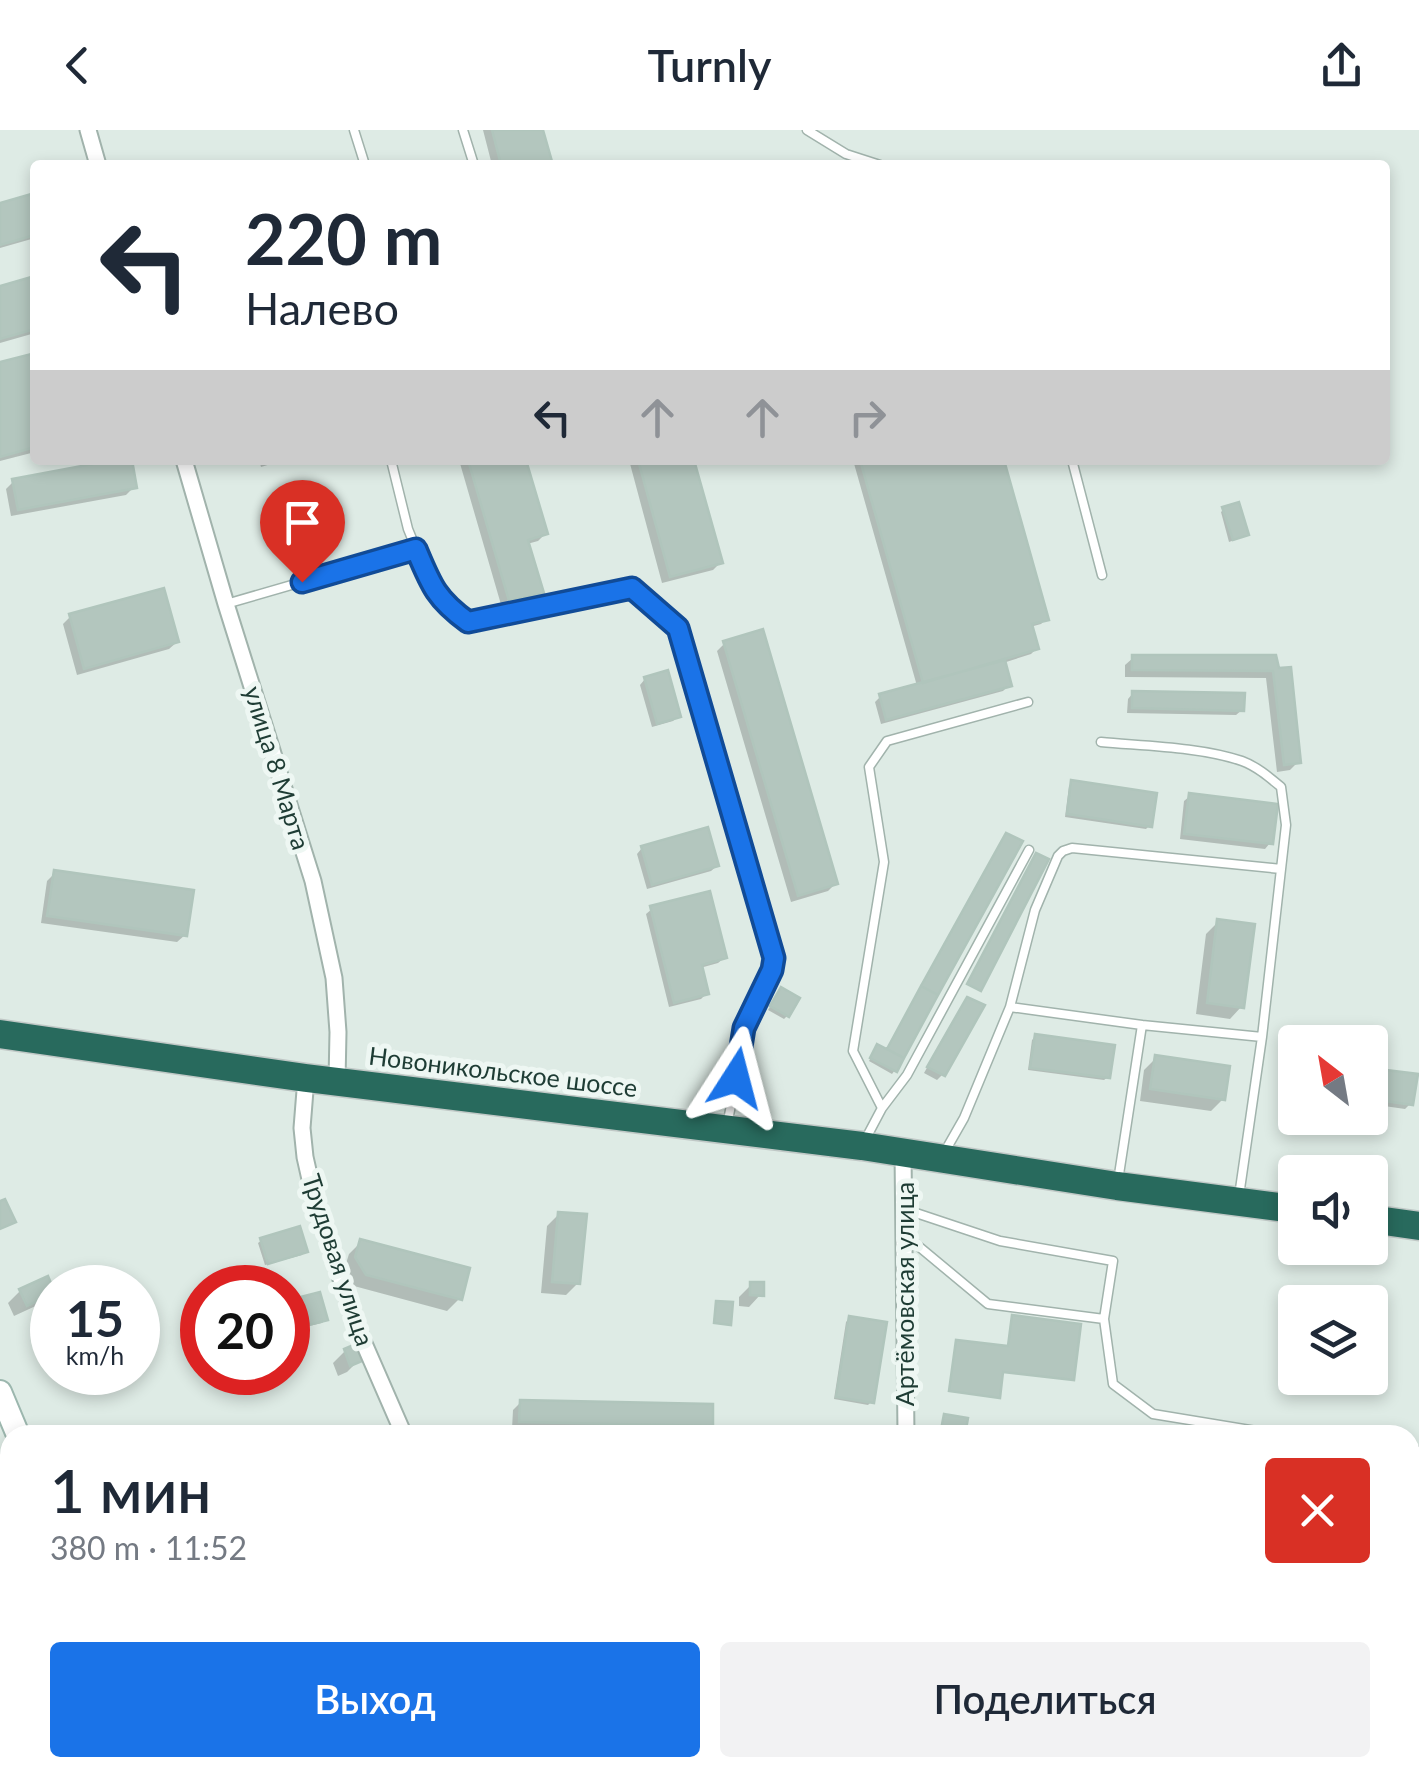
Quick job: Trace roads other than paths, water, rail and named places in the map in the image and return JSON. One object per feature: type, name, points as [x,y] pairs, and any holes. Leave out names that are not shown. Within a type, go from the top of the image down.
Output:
[{"type":"highway","name":"Новоникольское шоссе","points":[[0,1034],[306,1078],[862,1146],[1117,1186],[1278,1206]]},
{"type":"highway","points":[[1388,1222],[1419,1226]]},
{"type":"main road","points":[[0,1392],[14,1425]]},
{"type":"street","points":[[88,130],[97,160]]},
{"type":"street","name":"улица 8 Марта","points":[[185,465],[313,881],[334,978],[337,1081]]},
{"type":"street","name":"Трудовая улица","points":[[306,1078],[302,1128],[314,1198],[356,1325],[400,1425]]},
{"type":"street","name":"Артёмовская улица","points":[[904,1152],[906,1425]]},
{"type":"lane","points":[[354,130],[363,160]]},
{"type":"lane","points":[[463,130],[472,160]]},
{"type":"lane","points":[[807,130],[846,154],[865,160]]},
{"type":"lane","points":[[393,465],[408,529],[434,590],[447,607],[468,622],[632,588],[678,628],[774,958],[744,1028],[725,1129]]},
{"type":"lane","points":[[1073,465],[1102,574]]},
{"type":"lane","points":[[226,604],[416,549]]},
{"type":"lane","points":[[882,1108],[853,1051],[884,862],[869,767],[887,741],[1028,702]]},
{"type":"lane","points":[[1101,742],[1202,753],[1243,762],[1281,787],[1286,824],[1238,1201]]},
{"type":"lane","points":[[941,1158],[964,1118],[1010,1007],[1035,910],[1058,856],[1068,849],[1281,869]]},
{"type":"lane","points":[[862,1146],[882,1108],[907,1075],[1029,850]]},
{"type":"lane","points":[[1010,1007],[1262,1036]]},
{"type":"lane","points":[[1117,1186],[1142,1025]]},
{"type":"lane","points":[[904,1209],[1000,1242],[1113,1261],[1104,1319],[1113,1384],[1153,1414],[1220,1425]]},
{"type":"lane","points":[[904,1234],[988,1304],[1104,1319]]}]
